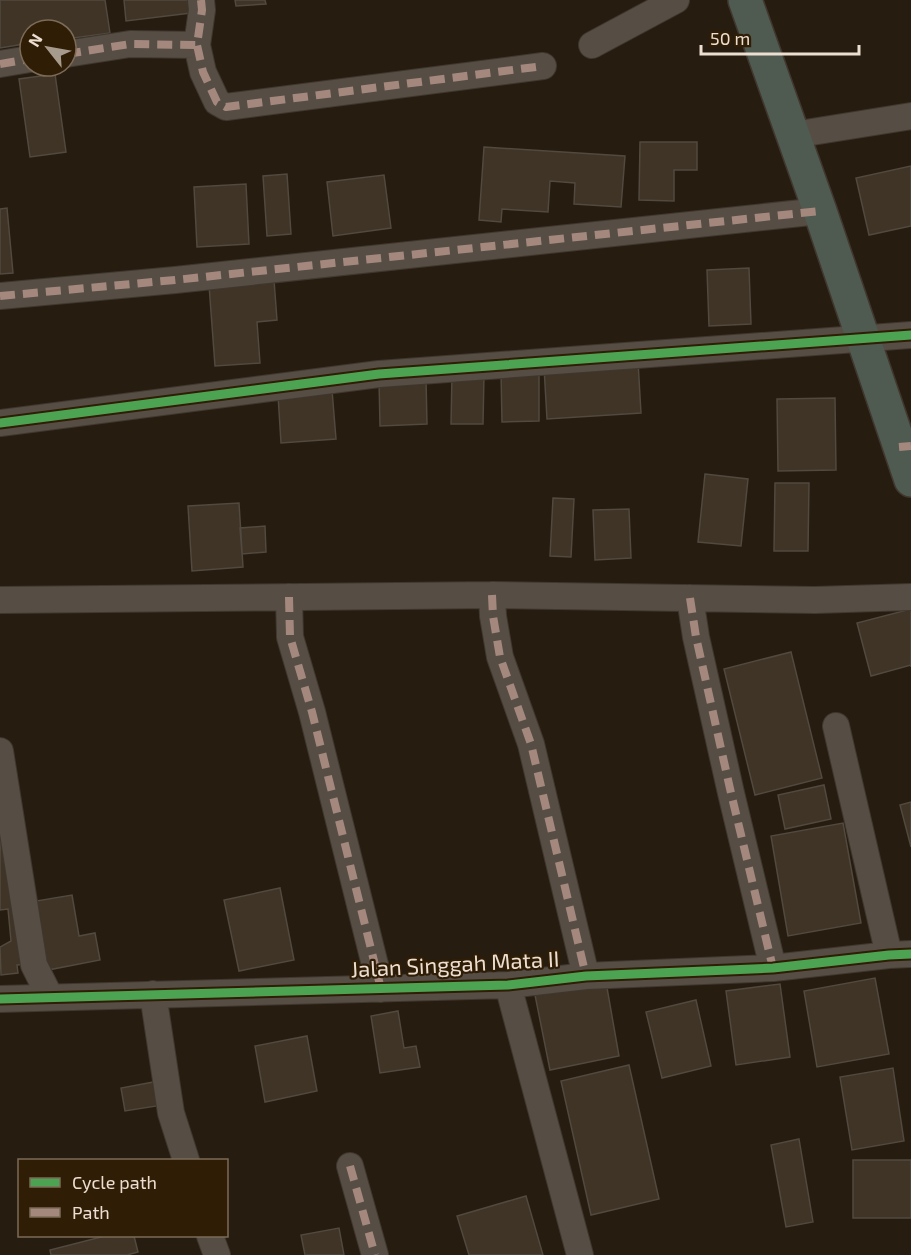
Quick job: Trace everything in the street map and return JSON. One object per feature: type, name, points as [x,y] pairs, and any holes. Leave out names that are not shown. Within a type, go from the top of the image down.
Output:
[{"type":"highway","points":[[745,0],[820,211],[862,338],[905,447],[911,480]]},
{"type":"street","points":[[201,0],[202,10],[197,45],[203,72],[217,102],[226,107],[543,66]]},
{"type":"street","points":[[592,45],[676,0]]},
{"type":"street","points":[[78,52],[130,44],[197,45]]},
{"type":"street","points":[[0,64],[18,61]]},
{"type":"street","points":[[793,135],[911,116]]},
{"type":"street","points":[[0,296],[820,211]]},
{"type":"street","points":[[0,423],[379,375],[911,335]]},
{"type":"street","points":[[0,600],[289,617],[693,616],[815,600],[911,597]]},
{"type":"street","points":[[494,616],[500,657],[531,744],[586,976]]},
{"type":"street","points":[[693,616],[773,969]]},
{"type":"street","points":[[289,617],[381,989]]},
{"type":"street","points":[[836,726],[900,955]]},
{"type":"street","points":[[0,751],[34,965],[50,997]]},
{"type":"street","name":"Jalan Singgah Mata II","points":[[0,999],[508,985],[586,976],[773,969],[900,955]]},
{"type":"street","points":[[508,985],[580,1255]]},
{"type":"street","points":[[153,994],[171,1113],[185,1159]]},
{"type":"street","points":[[350,1166],[375,1255]]},
{"type":"street","points":[[210,1237],[217,1255]]},
{"type":"building","points":[[0,0],[105,0],[110,33],[78,37],[78,18],[18,18],[18,45],[0,48]]},
{"type":"building","points":[[124,0],[198,0],[199,12],[126,21]]},
{"type":"building","points":[[235,0],[265,0],[266,4],[236,6]]},
{"type":"building","points":[[56,78],[66,152],[30,157],[19,79]]},
{"type":"building","points":[[640,142],[697,142],[697,170],[674,170],[674,201],[639,200]]},
{"type":"building","points":[[484,147],[625,156],[621,207],[574,204],[575,183],[550,181],[548,212],[502,209],[501,222],[479,220]]},
{"type":"building","points":[[911,166],[911,226],[869,235],[856,178]]},
{"type":"building","points":[[287,174],[291,234],[267,236],[263,176]]},
{"type":"building","points":[[384,175],[391,228],[333,236],[327,182]]},
{"type":"building","points":[[246,184],[249,244],[197,247],[194,187]]},
{"type":"building","points":[[7,208],[13,273],[0,274],[0,209]]},
{"type":"building","points":[[749,268],[751,324],[709,326],[707,270]]},
{"type":"building","points":[[274,280],[277,320],[257,322],[260,363],[215,366],[209,285]]},
{"type":"building","points":[[638,361],[641,413],[547,419],[544,367]]},
{"type":"building","points":[[539,371],[539,421],[502,422],[501,373]]},
{"type":"building","points":[[452,375],[484,375],[483,424],[451,424]]},
{"type":"building","points":[[426,379],[427,424],[380,426],[379,380]]},
{"type":"building","points":[[332,390],[336,439],[281,443],[278,395]]},
{"type":"building","points":[[835,398],[836,470],[778,471],[777,399]]},
{"type":"building","points":[[705,474],[748,479],[741,546],[698,542]]},
{"type":"building","points":[[775,483],[809,483],[808,551],[774,551]]},
{"type":"building","points":[[553,498],[574,499],[571,557],[550,556]]},
{"type":"building","points":[[239,503],[243,567],[192,571],[188,506]]},
{"type":"building","points":[[629,509],[631,558],[595,560],[593,510]]},
{"type":"building","points":[[265,526],[266,552],[242,554],[240,528]]},
{"type":"building","points":[[911,609],[911,665],[871,676],[857,623]]},
{"type":"building","points":[[791,652],[822,778],[755,795],[724,669]]},
{"type":"building","points":[[824,785],[831,819],[785,829],[778,795]]},
{"type":"building","points":[[911,802],[911,847],[900,805]]},
{"type":"building","points":[[843,823],[861,923],[788,936],[771,836]]},
{"type":"building","points":[[0,830],[28,964],[17,965],[18,973],[1,975],[0,947],[11,941],[8,909],[0,910]]},
{"type":"building","points":[[280,888],[294,960],[239,971],[224,900]]},
{"type":"building","points":[[72,895],[79,936],[95,933],[100,960],[48,970],[36,901]]},
{"type":"building","points":[[875,978],[889,1054],[817,1067],[804,991]]},
{"type":"building","points":[[606,982],[619,1056],[550,1070],[535,995]]},
{"type":"building","points":[[780,984],[790,1057],[736,1065],[726,991]]},
{"type":"building","points":[[696,1000],[711,1066],[662,1078],[646,1012]]},
{"type":"building","points":[[398,1011],[404,1048],[416,1046],[420,1067],[380,1073],[371,1016]]},
{"type":"building","points":[[307,1036],[317,1091],[265,1102],[255,1046]]},
{"type":"building","points":[[629,1065],[659,1199],[591,1215],[561,1081]]},
{"type":"building","points":[[893,1068],[904,1141],[852,1150],[840,1077]]},
{"type":"building","points":[[159,1081],[163,1105],[125,1111],[121,1088]]},
{"type":"building","points":[[799,1139],[813,1222],[786,1227],[771,1145]]},
{"type":"building","points":[[853,1160],[911,1160],[911,1218],[853,1218]]},
{"type":"building","points":[[526,1196],[543,1255],[469,1255],[457,1216]]},
{"type":"building","points":[[339,1228],[344,1255],[305,1255],[301,1235]]},
{"type":"building","points":[[101,1237],[134,1237],[138,1252],[127,1255],[51,1255],[50,1250]]},
{"type":"marked path","points":[[201,0],[202,10],[197,45],[203,72],[217,102],[226,107],[543,66]]},
{"type":"marked path","points":[[78,52],[130,44],[197,45]]},
{"type":"marked path","points":[[0,64],[18,61]]},
{"type":"marked path","points":[[0,296],[175,280],[820,211]]},
{"type":"marked path","points":[[899,447],[911,446]]},
{"type":"marked path","points":[[492,595],[500,657],[531,744],[586,976]]},
{"type":"marked path","points":[[289,597],[290,637],[312,712],[381,989]]},
{"type":"marked path","points":[[690,598],[696,637],[773,968]]},
{"type":"marked path","points":[[350,1166],[375,1255]]},
{"type":"cycle path","points":[[0,423],[379,374],[911,335]]},
{"type":"cycle path","points":[[0,999],[508,985],[586,976],[773,968],[911,954]]}]
